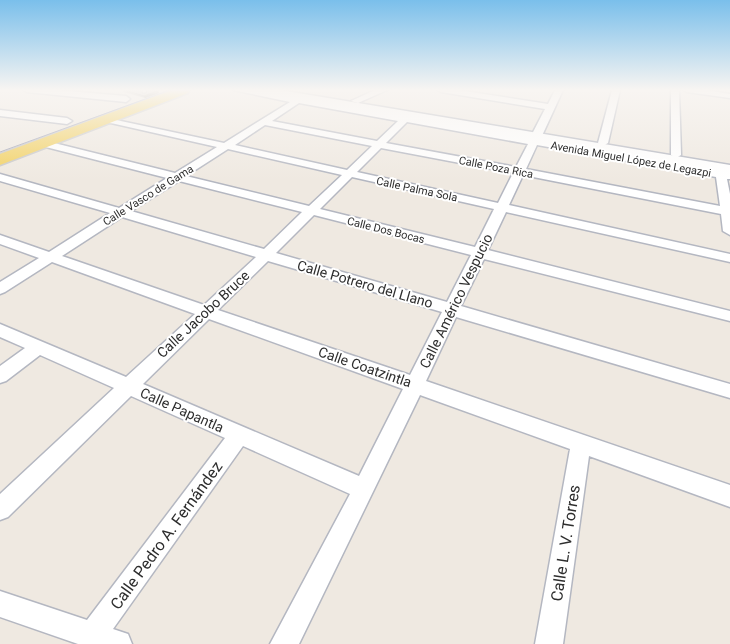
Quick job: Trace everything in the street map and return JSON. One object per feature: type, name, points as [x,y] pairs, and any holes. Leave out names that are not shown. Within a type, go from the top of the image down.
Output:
[{"type":"main road","points":[[25,136],[68,120]]},
{"type":"main road","points":[[0,160],[102,120]]},
{"type":"main road","name":"Avenida Miguel López de Legazpi","points":[[436,120],[536,137],[603,143],[730,164]]},
{"type":"main road","name":"Avenida Miguel López de Legazpi","points":[[451,120],[727,173]]},
{"type":"street","name":"Calle Palma Sola","points":[[110,120],[730,258]]},
{"type":"street","name":"Calle Vasco de Gama","points":[[0,289],[265,120]]},
{"type":"street","name":"Calle Jacobo Bruce","points":[[0,509],[266,255],[404,120]]},
{"type":"street","name":"Avenida Miguel López de Legazpi","points":[[413,120],[536,137]]},
{"type":"street","name":"Calle Américo Vespucio","points":[[284,644],[364,489],[544,120]]},
{"type":"street","points":[[603,143],[609,120]]},
{"type":"street","points":[[675,120],[676,155]]},
{"type":"street","name":"Calle Poza Rica","points":[[263,122],[728,212]]},
{"type":"street","name":"Calle Dos Bocas","points":[[42,143],[730,316]]},
{"type":"street","points":[[727,173],[730,232]]},
{"type":"street","name":"Calle Potrero del Llano","points":[[0,177],[730,391]]},
{"type":"street","name":"Calle Coatzintla","points":[[0,239],[730,496]]},
{"type":"street","name":"Calle Papantla","points":[[0,330],[364,489]]},
{"type":"street","points":[[0,376],[38,348]]},
{"type":"street","name":"Calle Pedro A. Fernández","points":[[92,635],[239,435]]},
{"type":"street","name":"Calle L. V. Torres","points":[[549,644],[581,442]]},
{"type":"street","points":[[0,604],[118,644]]},
{"type":"tram line","points":[[0,152],[88,120]]}]
